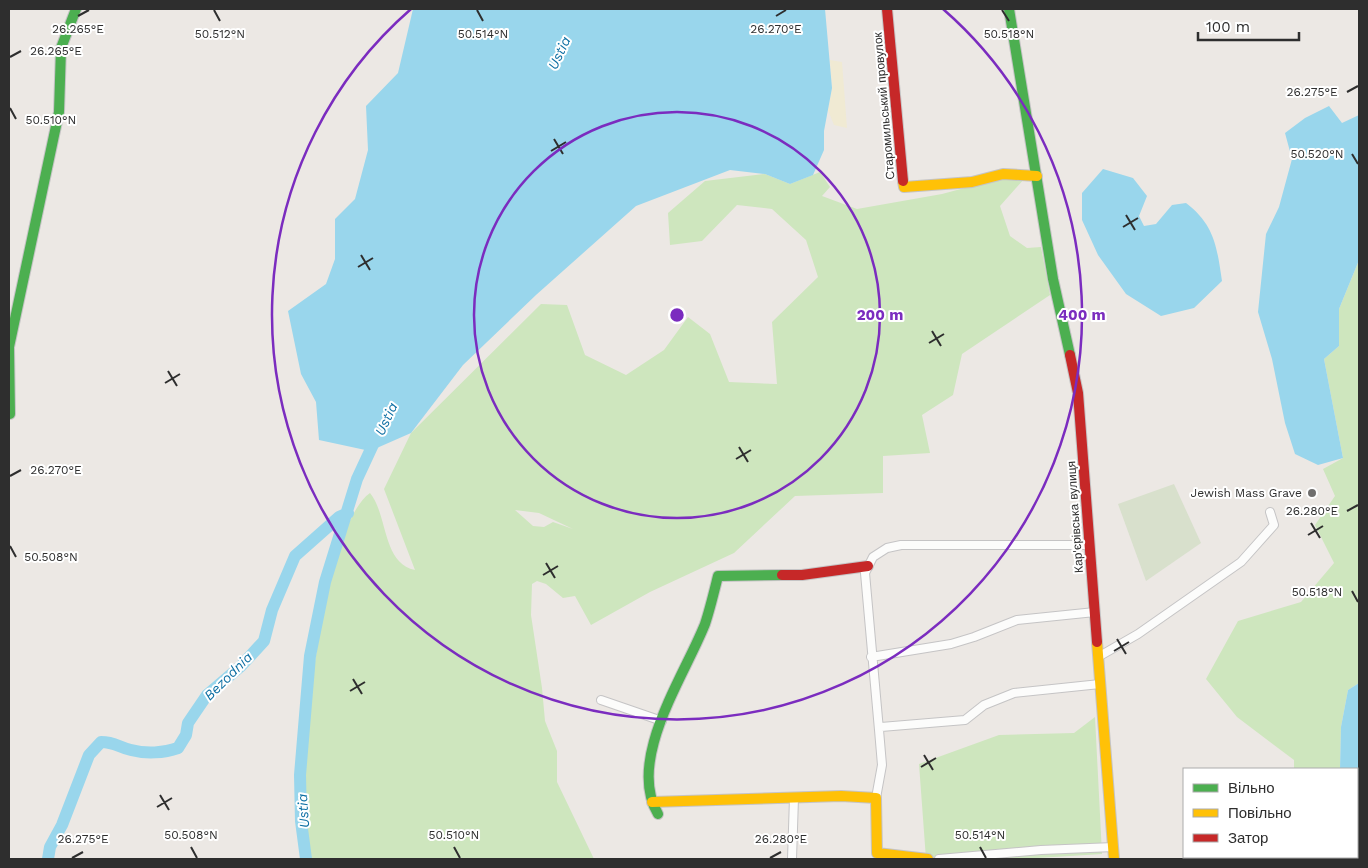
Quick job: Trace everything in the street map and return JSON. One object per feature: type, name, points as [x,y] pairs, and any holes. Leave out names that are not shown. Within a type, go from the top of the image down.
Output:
[{"type":"street","points":[[10,414],[9,346],[59,112],[61,48],[76,9]]},
{"type":"street","name":"Старомильський провулок","points":[[887,9],[904,187],[972,182],[1003,174],[1037,176]]},
{"type":"street","name":"Кар'єрівська вулиця","points":[[1008,9],[1053,279],[1078,393],[1114,859]]},
{"type":"street","points":[[1098,658],[1138,634],[1241,562],[1274,525],[1270,512]]},
{"type":"street","points":[[928,859],[877,853],[875,839],[876,798],[882,765],[865,598],[865,573],[873,556],[887,548],[901,545],[1089,545]]},
{"type":"street","points":[[658,814],[647,786],[648,760],[662,721],[705,623],[718,576],[802,575],[868,566]]},
{"type":"street","points":[[871,657],[951,644],[1017,620],[1095,612]]},
{"type":"street","points":[[879,730],[887,725],[914,725],[965,720],[984,705],[1014,693],[1100,684]]},
{"type":"street","points":[[601,700],[662,721]]},
{"type":"street","points":[[652,802],[841,796],[876,798]]},
{"type":"street","points":[[792,859],[794,798]]},
{"type":"street","points":[[939,859],[1030,855],[1114,848]]},
{"type":"green space","points":[[820,172],[830,187],[822,196],[857,209],[942,194],[1006,177],[1025,178],[1000,206],[1010,236],[1027,248],[1041,247],[1050,295],[962,354],[953,395],[922,415],[930,453],[883,456],[883,493],[795,496],[734,553],[650,592],[591,625],[575,596],[563,598],[546,584],[537,581],[532,584],[531,615],[545,721],[557,751],[557,782],[594,859],[308,859],[303,816],[302,783],[305,745],[314,667],[331,580],[342,542],[355,512],[370,493],[376,502],[391,548],[404,566],[415,570],[384,489],[411,433],[541,304],[567,305],[585,355],[626,375],[664,350],[688,317],[710,334],[729,382],[777,384],[772,322],[818,277],[806,240],[772,209],[737,205],[702,241],[670,245],[668,213],[705,181],[765,174],[790,184]],"holes":[[[515,510],[539,513],[573,529],[553,522],[544,527],[533,526]]]},
{"type":"green space","points":[[1359,260],[1359,683],[1348,690],[1341,727],[1340,768],[1294,768],[1294,760],[1237,717],[1206,679],[1238,621],[1301,602],[1334,563],[1315,525],[1335,496],[1323,469],[1343,458],[1324,359],[1339,346],[1339,309]]},
{"type":"green space","points":[[1174,484],[1201,543],[1146,581],[1118,504]]},
{"type":"green space","points":[[1095,717],[1102,854],[1022,859],[926,859],[919,764],[999,735],[1074,733]]},
{"type":"sand","points":[[830,60],[842,62],[847,128],[834,125],[828,110],[832,88]]},
{"type":"water","points":[[413,9],[825,9],[832,88],[824,131],[824,150],[813,175],[790,184],[765,174],[730,170],[636,206],[536,295],[463,365],[411,433],[370,451],[319,440],[316,402],[301,374],[288,311],[326,284],[335,259],[335,219],[355,199],[368,150],[366,106],[398,73]]},
{"type":"water","points":[[1329,106],[1342,123],[1359,115],[1359,260],[1339,309],[1339,346],[1324,359],[1343,458],[1318,465],[1295,454],[1285,423],[1272,359],[1258,312],[1266,234],[1279,207],[1292,159],[1285,133],[1305,118]]},
{"type":"water","points":[[1103,169],[1133,178],[1147,196],[1139,216],[1144,226],[1156,224],[1172,205],[1186,203],[1196,211],[1209,229],[1216,248],[1222,281],[1194,308],[1161,316],[1126,294],[1098,255],[1082,220],[1082,193]]},
{"type":"water","points":[[1359,683],[1359,859],[1341,859],[1358,858],[1358,768],[1340,768],[1341,727],[1348,690]]},
{"type":"waterway","name":"Ustia","points":[[306,859],[301,821],[300,775],[310,656],[325,582],[357,479],[377,436]]},
{"type":"waterway","name":"Bezodnia","points":[[48,859],[50,847],[62,825],[89,755],[101,742],[143,752],[161,752],[178,748],[186,735],[188,723],[207,695],[241,666],[264,641],[272,610],[295,556],[339,517],[348,513]]},
{"type":"traffic: fast","points":[[10,414],[9,347],[59,112],[61,48],[76,9]]},
{"type":"traffic: fast","points":[[1009,9],[1053,279],[1070,355]]},
{"type":"traffic: fast","points":[[658,814],[650,793],[649,769],[653,744],[672,693],[705,624],[718,576],[782,575]]},
{"type":"traffic: slow","points":[[903,181],[904,187],[972,182],[1003,174],[1037,176]]},
{"type":"traffic: slow","points":[[1097,642],[1114,859]]},
{"type":"traffic: slow","points":[[652,802],[841,796],[876,798],[877,853],[928,859]]},
{"type":"traffic: jam","points":[[887,9],[903,181]]},
{"type":"traffic: jam","points":[[1070,355],[1078,393],[1097,642]]},
{"type":"traffic: jam","points":[[782,575],[802,575],[868,566]]},
{"type":"place","name":"Jewish Mass Grave","points":[[1312,493]]}]
